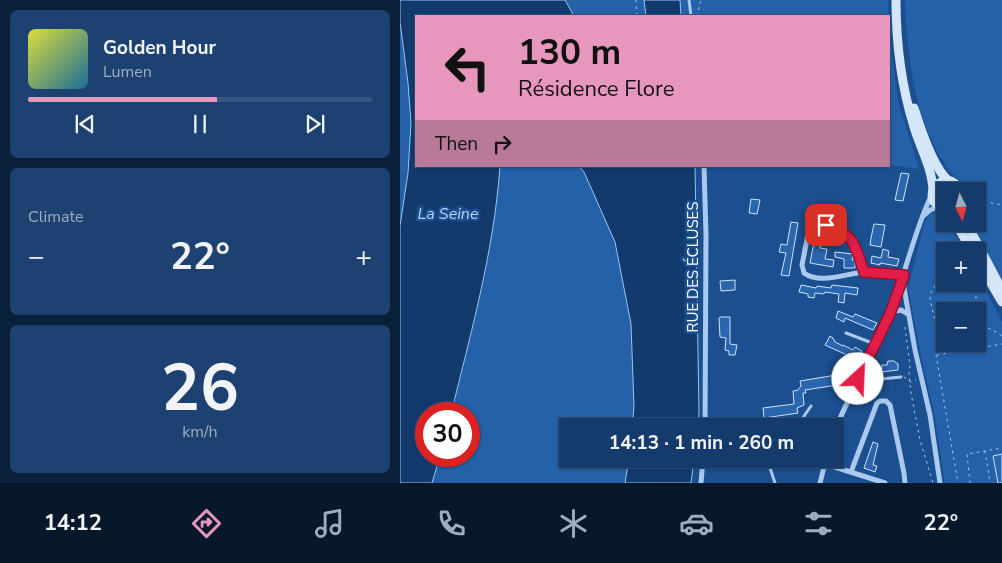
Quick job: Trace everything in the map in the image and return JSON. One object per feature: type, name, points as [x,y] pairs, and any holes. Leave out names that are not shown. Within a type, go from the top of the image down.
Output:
[{"type":"main road","points":[[896,0],[897,39],[903,82],[914,128],[932,180],[934,200],[936,202]]},
{"type":"main road","points":[[900,0],[903,57],[911,96],[932,156],[949,181]]},
{"type":"main road","points":[[933,191],[940,182],[949,181]]},
{"type":"main road","points":[[971,232],[1002,290]]},
{"type":"main road","points":[[986,275],[1002,302]]},
{"type":"street","name":"RUE DES ÉCLUSES","points":[[704,167],[705,418]]},
{"type":"street","points":[[840,418],[890,312],[925,207],[933,191]]},
{"type":"street","points":[[922,216],[930,210],[936,209]]},
{"type":"street","points":[[864,272],[855,246],[850,238],[834,228],[817,223],[810,224],[802,265],[804,273],[811,277],[832,278],[864,272],[903,277]]},
{"type":"street","points":[[903,277],[930,415],[940,483]]},
{"type":"street","points":[[890,312],[901,310],[909,315]]},
{"type":"street","points":[[851,472],[876,403],[886,401],[890,405],[904,473],[904,483]]},
{"type":"street","points":[[701,483],[702,468]]},
{"type":"street","points":[[820,483],[824,468]]},
{"type":"street","points":[[842,468],[885,483]]},
{"type":"lane","points":[[689,0],[691,15]]},
{"type":"lane","points":[[846,333],[875,344]]},
{"type":"lane","points":[[858,379],[861,381],[901,376]]},
{"type":"lane","points":[[803,418],[811,406]]},
{"type":"lane","points":[[770,468],[775,483]]},
{"type":"path","points":[[636,0],[637,15]]},
{"type":"path","points":[[698,15],[701,0]]},
{"type":"path","points":[[986,202],[1002,204]]},
{"type":"path","points":[[936,284],[930,299],[937,330],[936,355],[958,483]]},
{"type":"path","points":[[904,320],[910,380],[920,440],[932,483]]},
{"type":"path","points":[[986,327],[1002,336]]},
{"type":"path","points":[[936,355],[1002,344]]},
{"type":"path","points":[[901,376],[911,382],[922,379]]},
{"type":"path","points":[[970,483],[967,454],[1002,448]]},
{"type":"path","points":[[985,451],[990,483]]},
{"type":"shaded area","points":[[565,0],[644,0],[646,15],[573,15]]},
{"type":"shaded area","points":[[680,0],[888,0],[888,15],[681,15]]},
{"type":"shaded area","points":[[905,0],[1002,0],[1002,283],[986,250],[986,242],[982,242],[977,232],[986,232],[986,182],[962,182],[947,168],[925,124],[915,90],[907,37]]},
{"type":"shaded area","points":[[400,22],[408,85],[411,135],[400,226]]},
{"type":"shaded area","points":[[890,40],[898,102],[919,169],[890,165]]},
{"type":"shaded area","points":[[500,167],[580,167],[584,172],[615,241],[631,324],[634,407],[633,418],[559,418],[559,468],[628,468],[625,483],[432,483],[437,467],[480,467],[480,402],[454,402],[474,322],[493,229]]},
{"type":"shaded area","points":[[931,213],[936,215],[936,232],[952,232],[959,242],[936,242],[936,292],[986,291],[1002,322],[1002,483],[945,483],[935,418],[908,288],[925,221]]},
{"type":"water","name":"La Seine","points":[[400,0],[565,0],[573,15],[415,15],[415,167],[500,167],[493,229],[487,260],[454,402],[415,402],[415,467],[437,467],[432,483],[400,483],[400,226],[408,173],[411,123],[400,22]]},
{"type":"water","points":[[644,0],[680,0],[681,15],[646,15]]},
{"type":"water","points":[[580,167],[695,167],[698,418],[633,418],[631,324],[615,242],[584,172]]},
{"type":"water","points":[[628,468],[693,468],[691,483],[625,483]]},
{"type":"building","points":[[901,173],[909,174],[903,201],[895,200]]},
{"type":"building","points":[[751,199],[760,200],[757,214],[749,213]]},
{"type":"building","points":[[791,222],[798,223],[789,276],[781,275],[786,253],[779,252],[781,244],[787,245]]},
{"type":"building","points":[[874,224],[885,225],[881,247],[870,245]]},
{"type":"building","points":[[815,237],[822,238],[820,248],[827,249],[825,259],[834,260],[833,267],[810,263]]},
{"type":"building","points":[[883,249],[889,251],[888,257],[899,259],[897,266],[871,263],[872,256],[881,258]]},
{"type":"building","points":[[835,252],[853,254],[852,260],[855,260],[855,268],[844,268],[844,259],[835,257]]},
{"type":"building","points":[[735,280],[735,290],[721,291],[720,281]]},
{"type":"building","points":[[801,285],[816,288],[817,286],[831,288],[832,285],[858,288],[857,295],[845,293],[844,303],[838,302],[839,294],[825,292],[824,294],[815,293],[814,298],[808,297],[808,294],[799,292]]},
{"type":"building","points":[[838,311],[853,317],[855,314],[877,323],[873,330],[845,318],[844,322],[836,318]]},
{"type":"building","points":[[730,317],[730,344],[737,345],[735,355],[729,355],[729,351],[725,350],[726,338],[720,337],[719,318]]},
{"type":"building","points":[[830,336],[835,342],[843,346],[853,350],[855,347],[862,351],[859,358],[825,345]]},
{"type":"building","points":[[888,361],[894,361],[898,364],[898,370],[881,372],[882,365],[887,365]]},
{"type":"building","points":[[836,375],[837,385],[805,390],[806,393],[803,393],[804,405],[797,408],[798,413],[764,418],[763,408],[794,404],[793,391],[798,390],[801,386],[800,381]]},
{"type":"building","points":[[873,442],[878,444],[873,465],[877,466],[875,472],[864,468]]},
{"type":"building","points":[[1002,454],[1002,483],[998,483],[993,456]]},
{"type":"route","points":[[826,225],[846,234],[853,240],[864,272],[904,275],[890,314],[858,379]]}]
